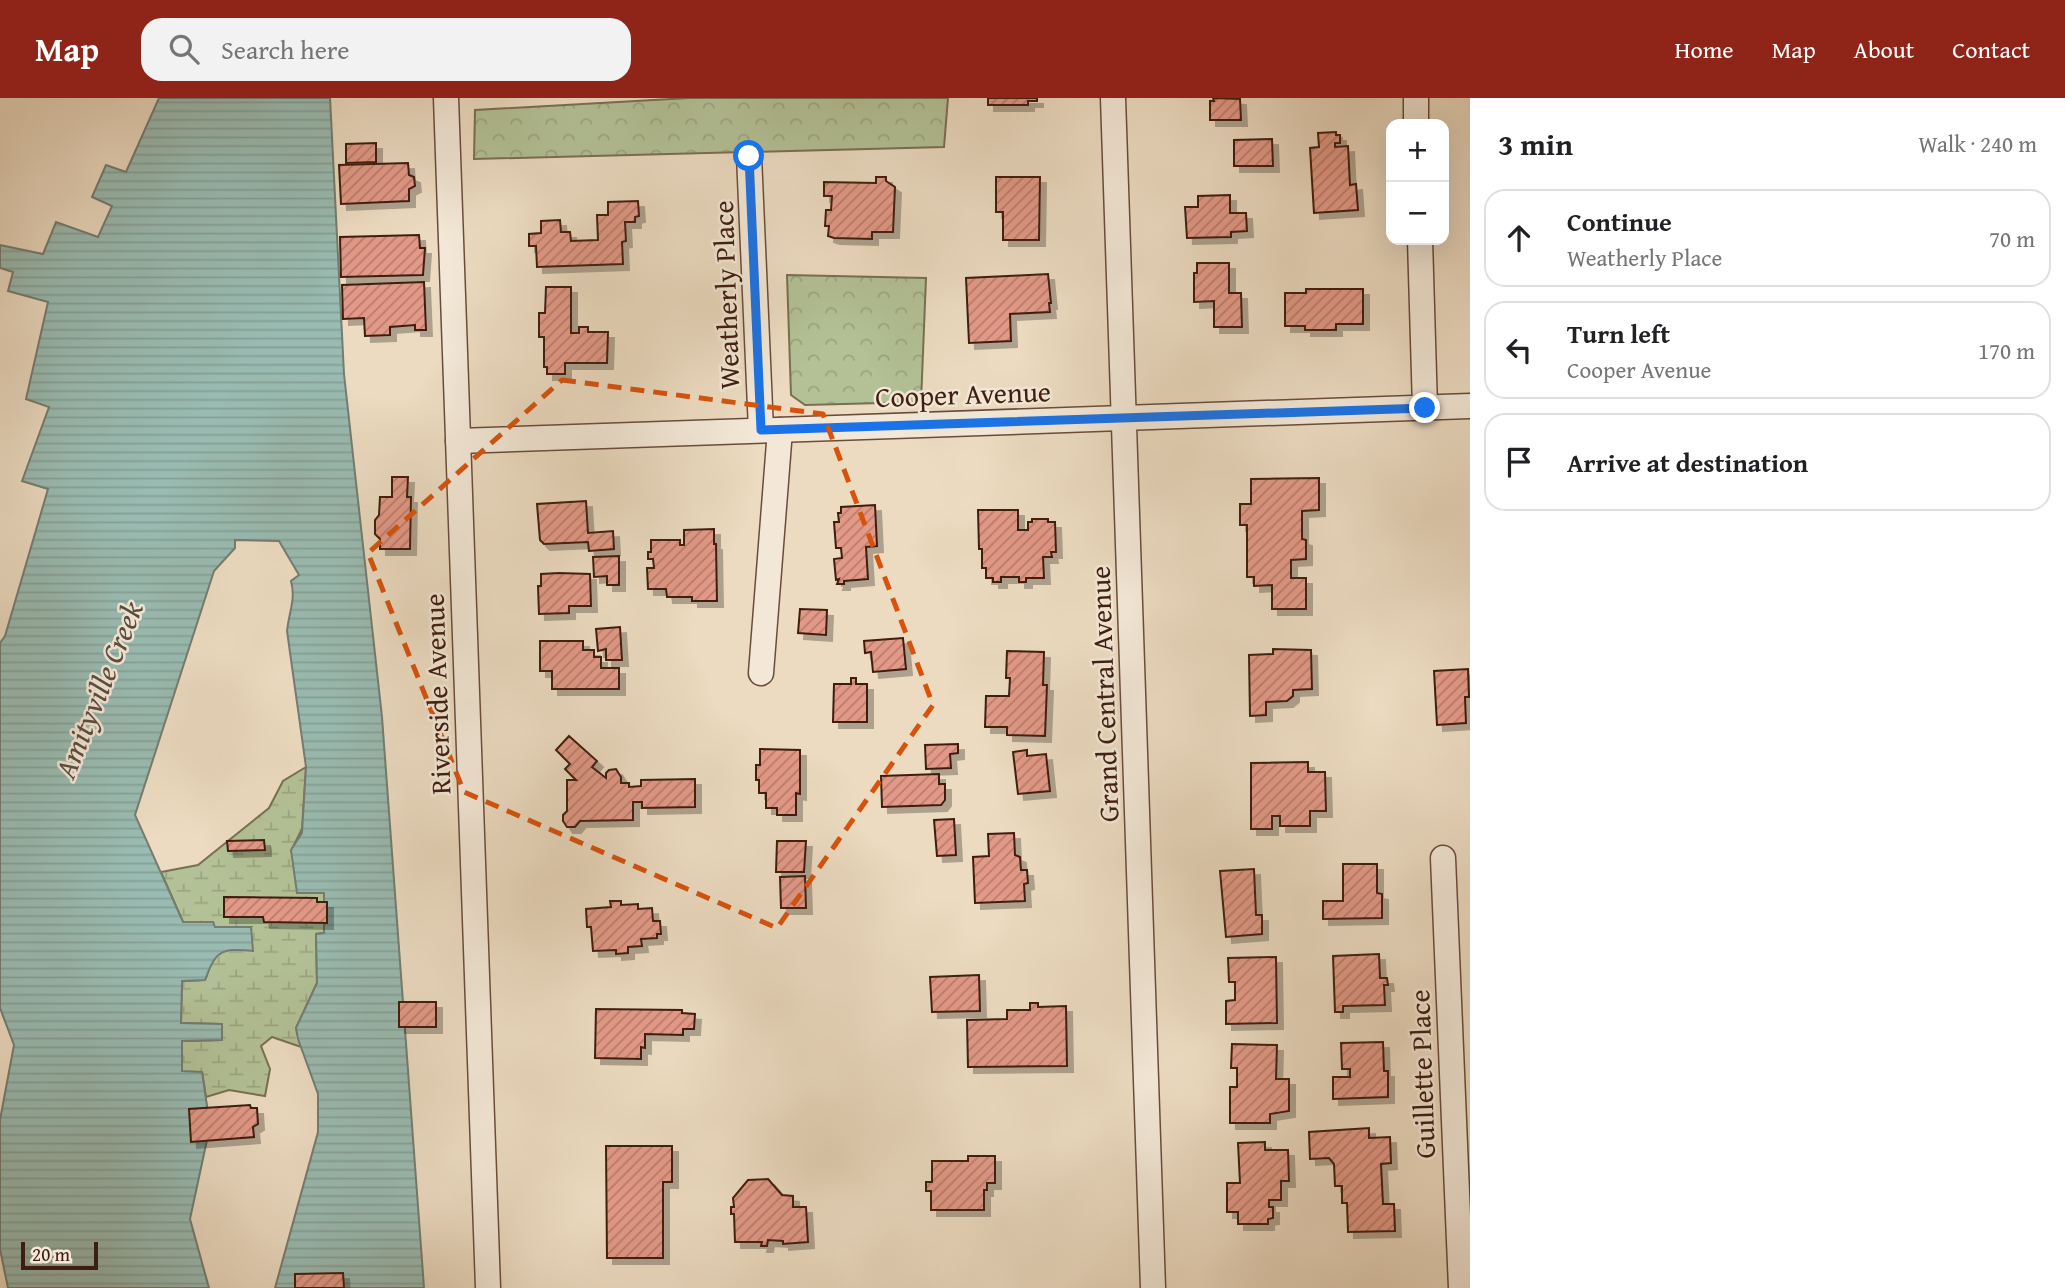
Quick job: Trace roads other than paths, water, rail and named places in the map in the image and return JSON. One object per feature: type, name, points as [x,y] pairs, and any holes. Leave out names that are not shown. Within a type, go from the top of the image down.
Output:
[{"type":"street","name":"Riverside Avenue","points":[[446,98],[488,1288]]},
{"type":"street","name":"Grand Central Avenue","points":[[1113,98],[1153,1288]]},
{"type":"street","points":[[1416,98],[1416,119]]},
{"type":"street","name":"Weatherly Place","points":[[749,156],[771,430],[761,673]]},
{"type":"street","points":[[1420,245],[1425,408]]},
{"type":"street","name":"Cooper Avenue","points":[[458,441],[1470,407]]},
{"type":"street","name":"Guillette Place","points":[[1443,859],[1461,1288]]},
{"type":"water","name":"Amityville Creek","points":[[159,98],[330,98],[344,374],[382,717],[424,1288],[275,1288],[318,1132],[318,1094],[296,1028],[317,983],[316,934],[324,933],[324,893],[297,893],[291,850],[302,833],[306,767],[287,631],[292,600],[291,581],[299,575],[279,541],[235,540],[235,548],[214,571],[135,815],[183,922],[213,922],[215,927],[251,927],[253,951],[234,950],[221,953],[213,962],[205,980],[182,981],[181,1023],[222,1024],[222,1040],[182,1041],[182,1071],[202,1072],[210,1126],[190,1219],[209,1288],[8,1288],[0,1249],[0,1120],[14,1045],[0,1008],[0,643],[5,636],[48,489],[22,481],[49,407],[26,399],[48,302],[8,291],[13,272],[0,268],[0,245],[43,254],[56,222],[98,237],[112,206],[92,197],[106,165],[126,172]]}]
